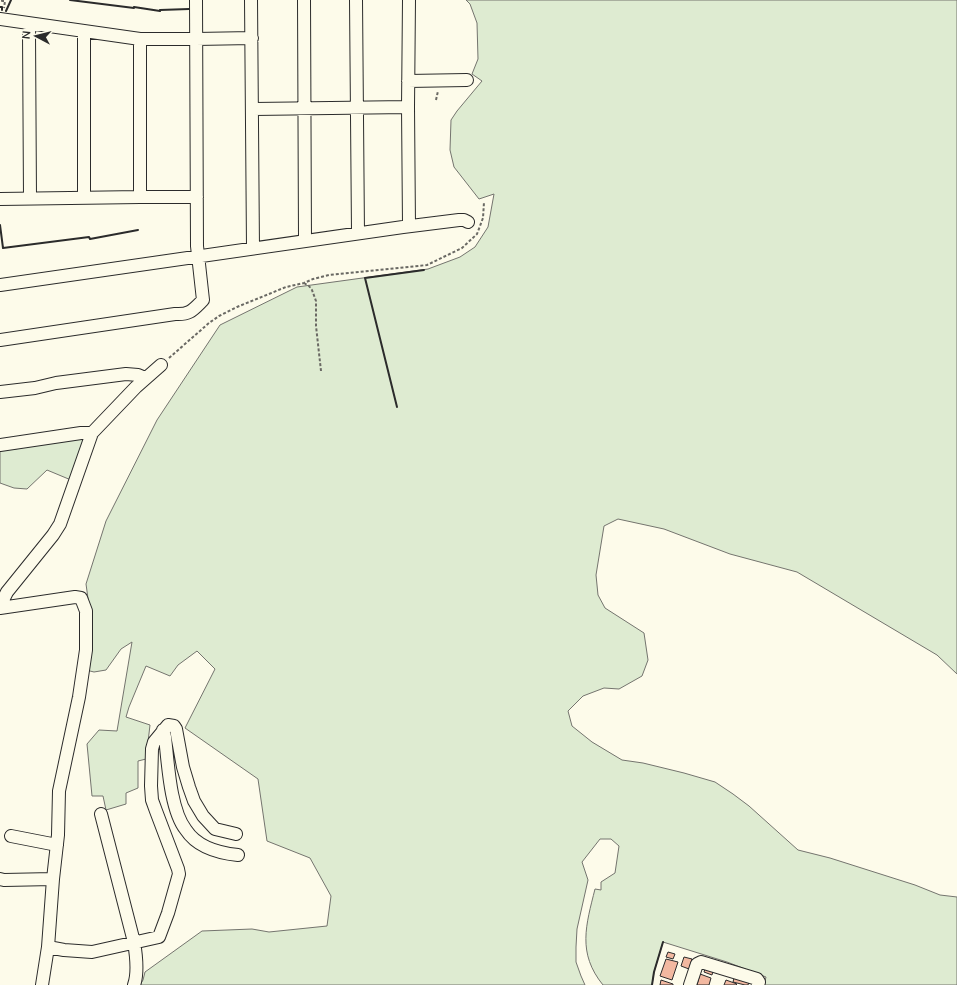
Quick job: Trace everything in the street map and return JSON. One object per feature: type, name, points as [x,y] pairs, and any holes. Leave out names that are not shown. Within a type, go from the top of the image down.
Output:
[{"type":"street","points":[[0,340],[175,314],[181,315],[190,312],[203,300],[198,256],[196,0]]},
{"type":"street","points":[[251,0],[254,248]]},
{"type":"street","points":[[304,0],[305,240]]},
{"type":"street","points":[[356,0],[358,233]]},
{"type":"street","points":[[409,0],[409,226]]},
{"type":"street","points":[[0,19],[140,39],[252,38]]},
{"type":"street","points":[[30,24],[30,198]]},
{"type":"street","points":[[84,31],[84,198]]},
{"type":"street","points":[[140,39],[140,197]]},
{"type":"street","points":[[408,81],[467,80]]},
{"type":"street","points":[[252,109],[408,107]]},
{"type":"street","points":[[0,199],[197,197]]},
{"type":"street","points":[[0,285],[409,226],[459,220],[468,222]]},
{"type":"street","points":[[42,985],[48,947],[57,844],[59,791],[83,673],[86,650],[86,611],[81,598],[75,597],[0,608],[7,592],[53,535],[60,524],[92,433],[145,378],[161,365]]},
{"type":"street","points":[[0,389],[35,388],[56,383],[126,374],[138,375],[145,378]]},
{"type":"street","points":[[0,445],[81,433],[92,433]]},
{"type":"street","points":[[48,947],[92,952],[159,937],[168,913],[179,874],[152,800],[152,749],[154,742],[168,725],[174,726],[176,729],[183,767],[189,787],[194,801],[203,816],[215,829],[236,834]]},
{"type":"street","points":[[163,730],[172,794],[178,816],[186,831],[204,847],[238,855]]},
{"type":"street","points":[[101,814],[134,942],[136,973],[134,985]]},
{"type":"street","points":[[11,836],[57,844]]},
{"type":"street","points":[[0,879],[53,879]]},
{"type":"street","points":[[690,985],[697,964],[701,962],[758,979],[758,985]]},
{"type":"path","points":[[2,0],[5,2]]},
{"type":"path","points":[[161,365],[209,323],[237,306],[286,287],[329,275],[427,265],[462,248],[477,234],[483,218],[484,202]]},
{"type":"path","points":[[304,283],[312,290],[316,300],[316,326],[321,371]]},
{"type":"green space","points":[[466,0],[957,0],[957,674],[937,655],[797,572],[730,554],[664,529],[618,519],[604,526],[596,575],[598,595],[605,608],[644,633],[648,660],[642,676],[619,689],[604,688],[583,696],[568,711],[572,726],[592,742],[622,760],[643,763],[715,782],[749,806],[798,850],[830,858],[915,885],[940,895],[957,897],[957,985],[764,985],[766,977],[727,962],[663,942],[654,972],[652,985],[603,985],[590,962],[587,950],[587,927],[595,889],[601,890],[601,882],[615,873],[619,846],[611,839],[600,839],[582,862],[588,880],[577,929],[576,962],[585,985],[140,985],[145,972],[202,931],[252,929],[269,932],[327,926],[331,896],[310,858],[267,841],[258,779],[185,728],[215,669],[197,651],[178,665],[170,676],[146,666],[126,717],[150,725],[146,759],[138,761],[138,788],[126,793],[126,804],[106,810],[103,796],[92,796],[87,744],[99,730],[117,731],[132,642],[121,649],[106,670],[94,672],[86,670],[91,620],[86,584],[106,521],[157,420],[220,325],[297,287],[428,269],[460,257],[475,247],[488,227],[494,194],[479,199],[454,167],[450,150],[451,120],[482,81],[472,74],[478,59],[477,23],[470,4]]},
{"type":"green space","points":[[77,438],[84,441],[71,480],[47,470],[27,489],[14,488],[0,483],[0,450],[15,449]]},
{"type":"building","points":[[668,952],[675,954],[673,959],[666,957]]},
{"type":"building","points":[[684,957],[692,959],[689,969],[681,966]]},
{"type":"building","points":[[666,959],[678,962],[672,980],[660,976]]},
{"type":"building","points":[[705,969],[713,971],[712,975],[704,972]]},
{"type":"building","points":[[700,974],[711,978],[709,985],[697,985]]},
{"type":"building","points":[[734,978],[749,982],[748,985],[733,982]]},
{"type":"building","points":[[661,980],[673,984],[673,985],[660,985]]},
{"type":"building","points":[[726,980],[737,984],[724,985]]},
{"type":"wall","points":[[6,11],[11,0]]},
{"type":"wall","points":[[70,0],[160,11],[189,9]]},
{"type":"wall","points":[[0,7],[2,7],[2,10]]},
{"type":"wall","points":[[0,225],[3,248],[89,237],[90,239],[138,230]]},
{"type":"wall","points":[[397,407],[365,278],[424,270]]},
{"type":"wall","points":[[652,985],[654,972],[663,942]]}]
